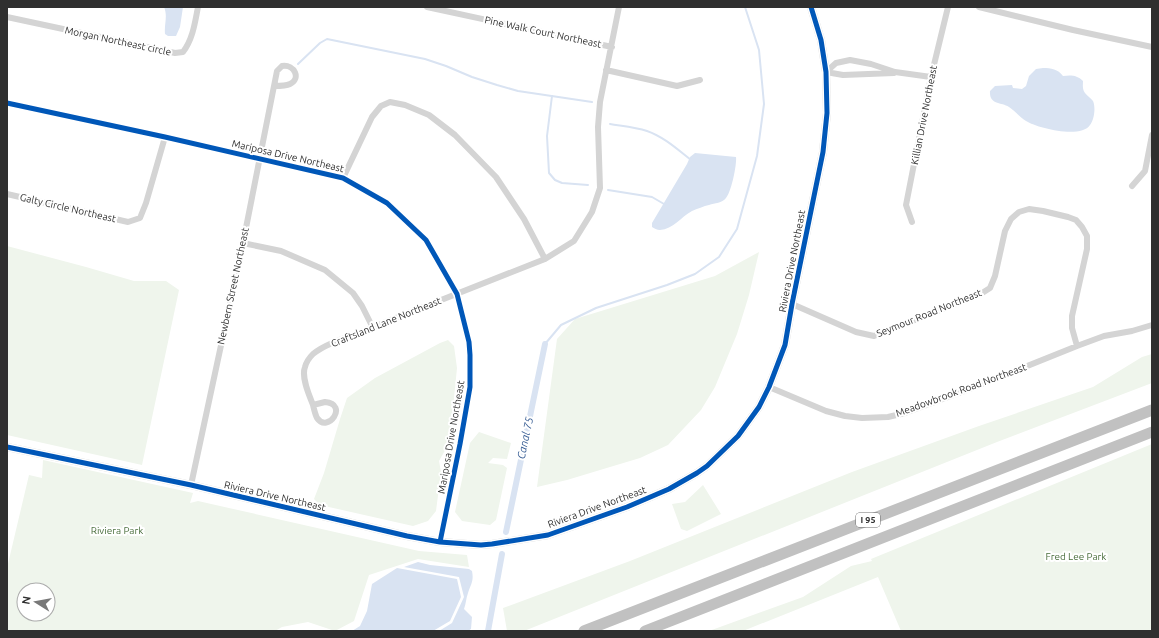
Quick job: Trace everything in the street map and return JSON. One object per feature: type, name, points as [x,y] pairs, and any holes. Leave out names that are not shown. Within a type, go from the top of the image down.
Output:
[{"type":"highway","name":"I 95","points":[[584,631],[1152,410]]},
{"type":"highway","name":"I 95","points":[[645,631],[1152,432]]},
{"type":"street","name":"Morgan Northeast circle","points":[[7,17],[175,53],[183,52],[188,45],[198,7]]},
{"type":"street","name":"Pine Walk Court Northeast","points":[[427,7],[612,47]]},
{"type":"street","name":"Craftsland Lane Northeast","points":[[313,405],[305,385],[304,369],[312,355],[324,347],[545,259],[574,241],[592,212],[600,188],[598,127],[600,102],[619,7]]},
{"type":"street","name":"Riviera Drive Northeast","points":[[7,447],[191,485],[407,536],[440,542],[492,544],[548,535],[627,507],[669,489],[707,466],[736,438],[759,407],[769,387],[785,345],[792,304],[824,152],[827,113],[826,72],[821,40],[811,7]]},
{"type":"street","name":"Killian Drive Northeast","points":[[912,222],[906,205],[931,77],[948,7]]},
{"type":"street","points":[[979,7],[1073,30],[1152,47]]},
{"type":"street","points":[[826,72],[836,63],[850,60],[871,64],[895,72],[931,77]]},
{"type":"street","points":[[606,70],[677,86],[700,80]]},
{"type":"street","points":[[826,72],[843,75],[894,74],[895,72]]},
{"type":"street","name":"Newbern Street Northeast","points":[[191,485],[243,243],[274,86]]},
{"type":"street","points":[[343,178],[372,117],[380,106],[390,102],[404,105],[428,115],[455,135],[496,177],[524,219],[545,259]]},
{"type":"street","name":"Mariposa Drive Northeast","points":[[7,103],[165,137],[343,178],[387,203],[426,240],[457,294],[469,342],[470,387],[440,542]]},
{"type":"street","points":[[1132,186],[1145,171],[1152,135]]},
{"type":"street","name":"Galty Circle Northeast","points":[[7,194],[128,222],[140,218],[146,203],[165,137]]},
{"type":"street","name":"Seymour Road Northeast","points":[[792,304],[856,332],[874,336],[980,295],[990,288],[995,276],[1005,231],[1011,219],[1019,212],[1029,209],[1043,211],[1068,216],[1076,220],[1087,236],[1087,249],[1072,316],[1072,328],[1077,346]]},
{"type":"street","points":[[243,243],[281,251],[325,270],[353,293],[362,306],[373,328]]},
{"type":"street","name":"Meadowbrook Road Northeast","points":[[769,387],[826,411],[862,418],[888,417],[905,413],[967,390],[1104,336],[1132,331],[1152,325]]},
{"type":"green space","points":[[7,246],[134,281],[166,281],[179,290],[142,465],[7,435]]},
{"type":"green space","points":[[759,252],[749,295],[737,334],[715,387],[701,410],[668,445],[640,458],[567,480],[537,487],[557,339],[575,319],[715,276]]},
{"type":"green space","points":[[448,340],[454,346],[457,368],[448,445],[439,461],[441,472],[436,511],[428,521],[413,526],[320,505],[314,499],[324,473],[347,398],[375,378]]},
{"type":"green space","points":[[1152,354],[1152,383],[997,442],[524,631],[507,631],[503,608],[630,561],[852,472],[1093,387],[1142,357]]},
{"type":"green space","points":[[479,432],[511,443],[507,459],[493,458],[488,463],[503,465],[507,468],[496,520],[490,525],[462,521],[455,512],[470,443]]},
{"type":"green space","name":"Fred Lee Park","points":[[1152,444],[1152,631],[901,631],[878,577],[743,631],[709,631],[803,597],[851,566],[872,561],[871,559]]},
{"type":"green space","name":"Riviera Park","points":[[43,460],[193,493],[190,503],[198,501],[419,551],[467,555],[469,567],[418,559],[369,575],[354,621],[335,631],[308,622],[282,627],[275,631],[7,631],[7,568],[29,475],[42,478]]},
{"type":"green space","points":[[703,485],[721,514],[687,531],[681,529],[672,504],[685,502]]},
{"type":"water","points":[[164,7],[183,7],[180,27],[176,36],[168,36],[165,34],[166,14]]},
{"type":"water","points":[[1036,69],[1054,69],[1063,76],[1076,77],[1083,81],[1084,92],[1093,101],[1094,107],[1093,120],[1085,129],[1069,132],[1039,127],[1026,121],[1006,105],[991,99],[990,91],[995,86],[1012,85],[1013,88],[1022,89],[1026,86],[1029,76]]},
{"type":"water","points":[[695,153],[736,157],[736,166],[728,195],[720,202],[688,213],[673,225],[665,229],[660,230],[652,227],[652,223],[690,157]]},
{"type":"water","points":[[418,562],[430,565],[469,569],[472,571],[472,580],[464,609],[472,617],[471,629],[468,631],[439,631],[452,623],[464,597],[459,577],[404,567]]},
{"type":"water","points":[[397,568],[457,579],[461,597],[450,621],[433,631],[352,631],[360,626],[367,611],[372,584]]},
{"type":"waterway","points":[[545,344],[561,325],[596,308],[667,285],[695,274],[719,257],[737,229],[757,156],[764,104],[759,50],[745,7]]},
{"type":"waterway","points":[[298,64],[320,43],[327,39],[425,59],[472,77],[518,91],[592,102]]},
{"type":"waterway","points":[[552,96],[547,136],[549,173],[555,180],[562,183],[588,185]]},
{"type":"waterway","points":[[610,124],[638,128],[647,131],[670,144],[691,160]]},
{"type":"waterway","points":[[608,190],[652,197],[664,204]]},
{"type":"waterway","name":"Canal 75","points":[[506,532],[545,344]]},
{"type":"waterway","name":"Canal 75","points":[[488,631],[502,554]]},
{"type":"cycle path","points":[[7,447],[191,485],[407,536],[440,542],[481,545],[548,535],[627,507],[669,489],[707,466],[738,436],[759,407],[769,387],[785,345],[823,152],[827,113],[826,72],[821,40],[811,7]]},
{"type":"cycle path","points":[[7,103],[165,137],[343,178],[387,203],[426,240],[457,294],[469,342],[470,355],[470,387],[440,542]]}]
